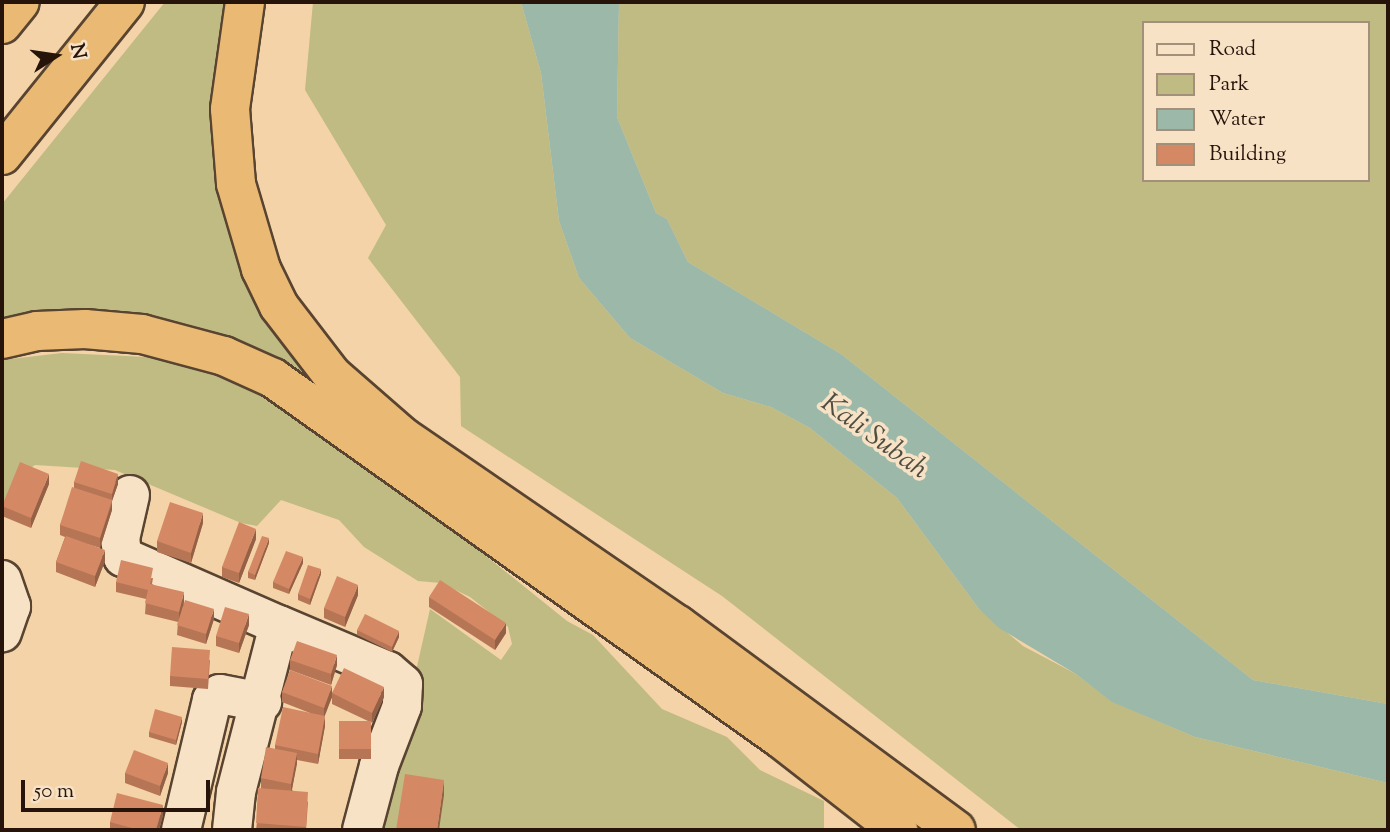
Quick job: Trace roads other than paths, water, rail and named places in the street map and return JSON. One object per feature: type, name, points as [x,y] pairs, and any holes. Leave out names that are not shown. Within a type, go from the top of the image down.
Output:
[{"type":"highway","points":[[2,24],[20,2]]},
{"type":"highway","points":[[2,155],[125,2]]},
{"type":"highway","points":[[245,2],[231,98],[236,184],[261,268],[279,306],[332,375],[404,437],[678,625],[956,830]]},
{"type":"highway","points":[[2,339],[37,331],[85,329],[142,334],[224,356],[273,378],[780,738],[898,830]]},
{"type":"street","points":[[130,495],[120,539],[123,557],[388,671],[403,684],[402,706],[379,766],[362,830]]},
{"type":"street","points":[[2,580],[11,606],[2,632]]},
{"type":"street","points":[[232,830],[236,792],[262,702],[279,625]]},
{"type":"street","points":[[181,830],[212,700],[220,694],[262,702]]},
{"type":"water","name":"Kali Subah","points":[[521,2],[619,2],[617,117],[656,213],[667,219],[688,262],[841,354],[1253,680],[1388,704],[1388,783],[1195,737],[1112,702],[1076,674],[999,628],[979,609],[897,498],[810,428],[771,407],[723,393],[630,338],[579,278],[559,221],[541,73]]}]
